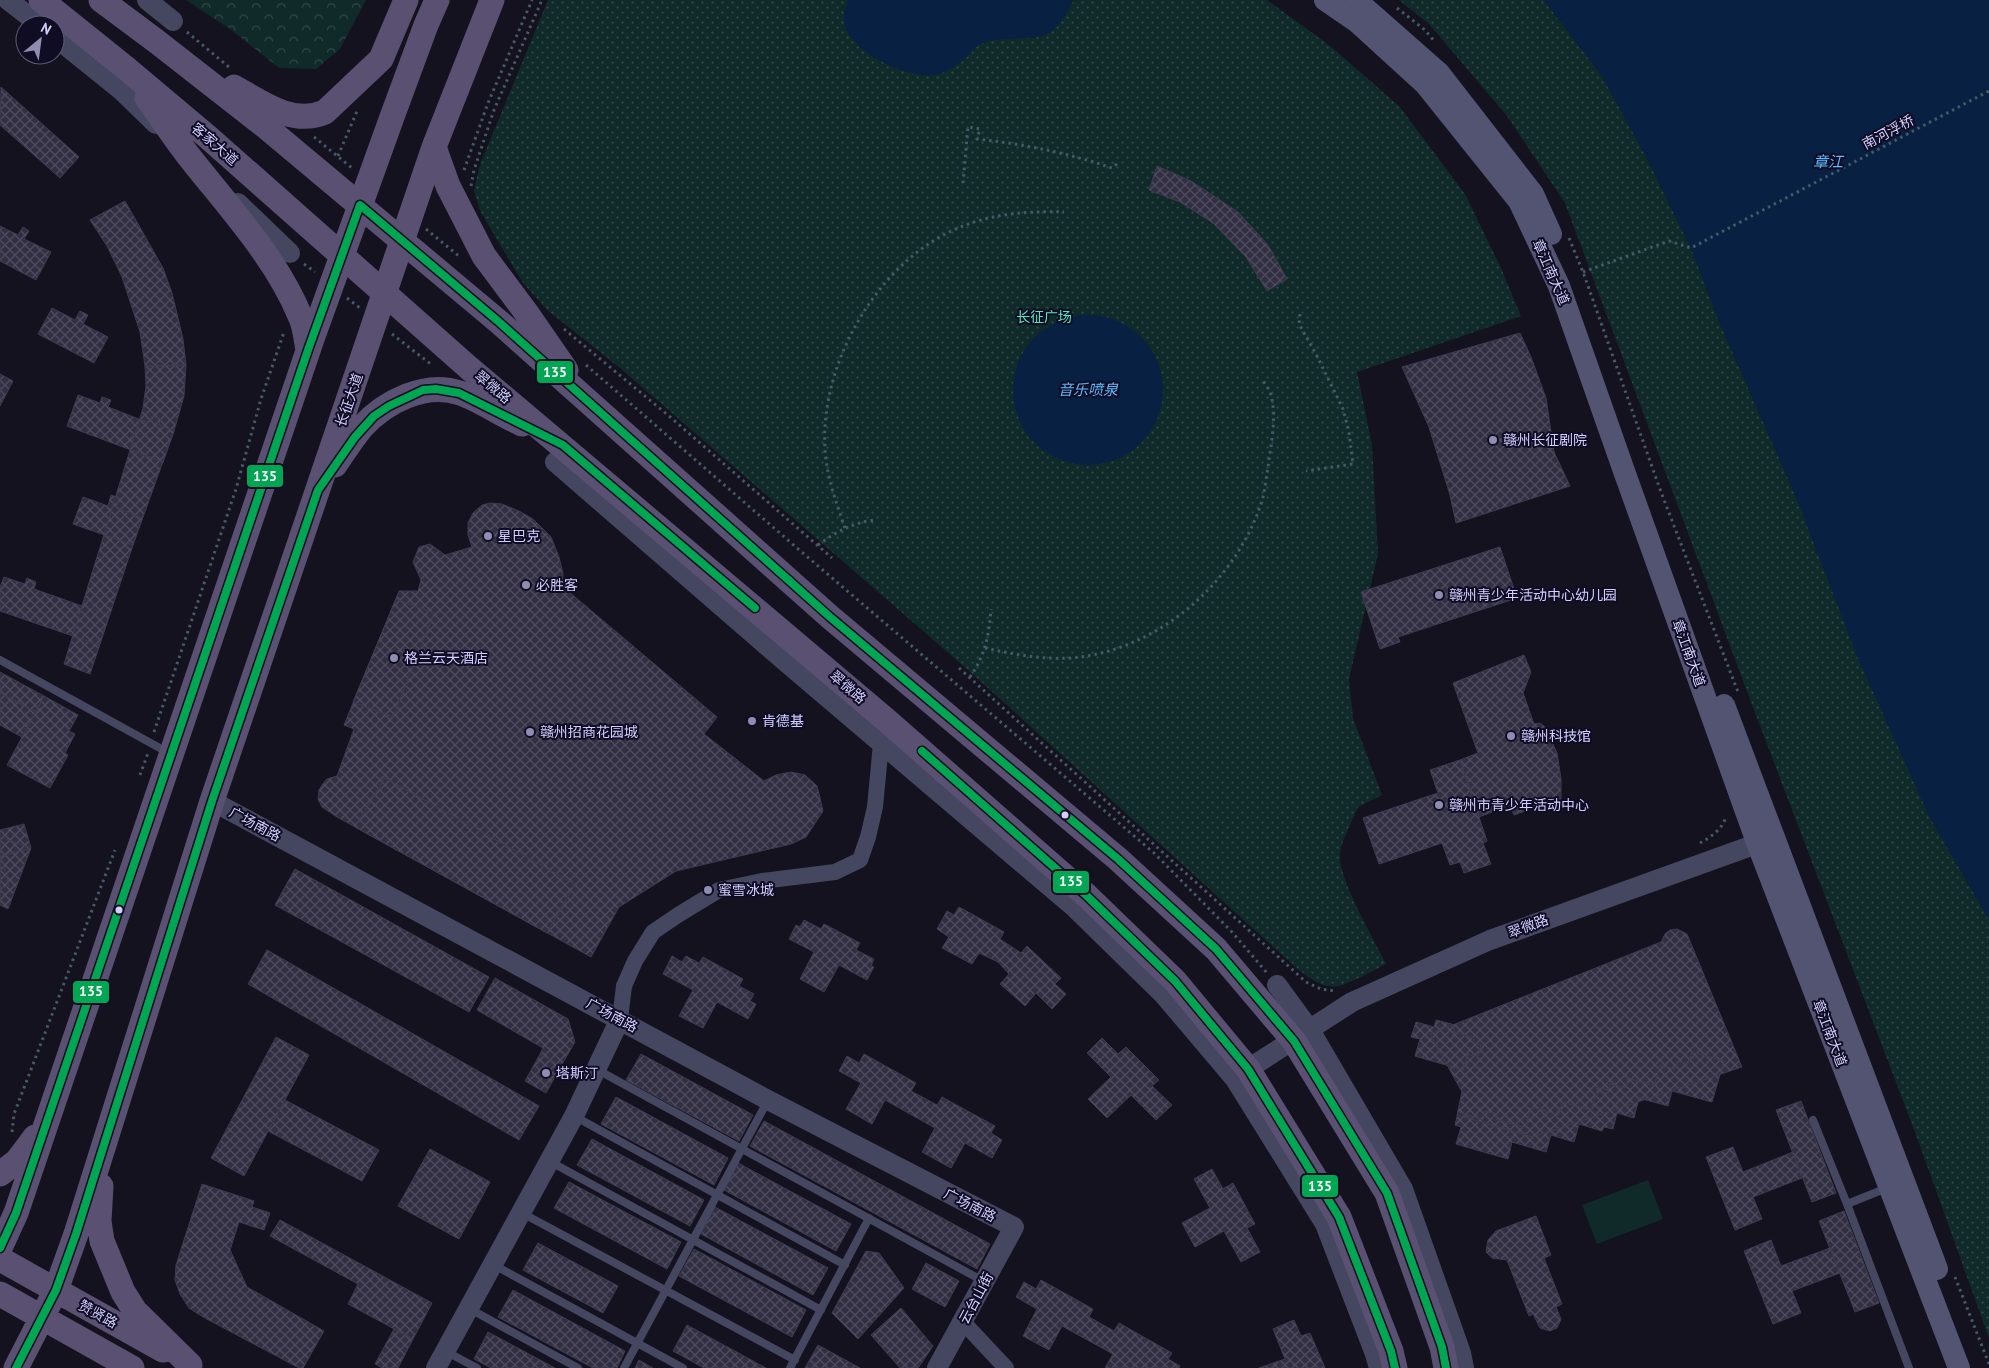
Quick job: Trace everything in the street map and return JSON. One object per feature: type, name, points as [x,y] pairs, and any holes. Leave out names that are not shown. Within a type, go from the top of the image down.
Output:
[{"type":"main road","name":"客家大道","points":[[41,0],[127,69],[385,293]]},
{"type":"main road","points":[[101,0],[266,127],[499,322],[830,617],[1132,872],[1216,949],[1302,1036],[1387,1193],[1442,1347],[1446,1368]]},
{"type":"main road","points":[[156,41],[275,109],[294,116],[313,117],[325,112],[381,59],[407,0]]},
{"type":"main road","points":[[407,0],[414,56]]},
{"type":"main road","points":[[0,1248],[16,1213],[52,1109],[308,350],[414,56],[437,0]]},
{"type":"main road","name":"长征大道","points":[[16,1368],[56,1290],[101,1158],[212,801],[434,147],[492,0]]},
{"type":"main road","name":"章江南大道","points":[[1325,0],[1357,22],[1426,85],[1519,201],[1559,286],[1624,471],[1766,841],[1975,1368]]},
{"type":"main road","name":"章江南大道","points":[[1356,0],[1439,73],[1533,194],[1573,279],[1635,468],[1766,841],[1889,1187],[1959,1368]]},
{"type":"main road","points":[[127,69],[186,152],[238,217],[290,293],[301,318],[308,350]]},
{"type":"main road","points":[[434,147],[448,186],[484,256],[528,315],[589,403]]},
{"type":"main road","name":"翠微路","points":[[385,293],[469,368],[559,454],[883,731],[1107,915],[1175,981],[1248,1070]]},
{"type":"main road","points":[[318,490],[355,436],[374,416],[389,406],[423,390],[436,389],[459,393],[559,454]]},
{"type":"main road","points":[[1248,1070],[1339,1217],[1391,1351],[1395,1368]]},
{"type":"main road","points":[[0,1174],[17,1161],[52,1109]]},
{"type":"main road","points":[[101,1158],[99,1221],[102,1241],[123,1292],[135,1311],[193,1366]]},
{"type":"main road","name":"赞贤路","points":[[0,1259],[193,1366]]},
{"type":"main road","points":[[0,1294],[132,1368]]},
{"type":"street","points":[[8,0],[27,15]]},
{"type":"street","points":[[147,0],[173,21]]},
{"type":"street","points":[[65,45],[122,91],[290,253]]},
{"type":"street","points":[[440,1359],[574,1116],[620,1019],[624,986],[635,962],[653,932],[719,890],[762,881],[836,872],[860,860],[875,807],[883,731]]},
{"type":"street","points":[[883,731],[1075,908],[1163,994],[1235,1079],[1325,1224],[1375,1354],[1378,1368]]},
{"type":"street","name":"广场南路","points":[[212,801],[768,1100],[1014,1227]]},
{"type":"street","name":"翠微路","points":[[1248,1070],[1352,1002],[1490,940],[1766,841]]},
{"type":"street","points":[[1277,985],[1302,1036],[1403,1189],[1461,1353],[1464,1368]]},
{"type":"street","name":"云台山街","points":[[938,1368],[1014,1227]]},
{"type":"street","points":[[963,1322],[1006,1368]]},
{"type":"lane","points":[[0,660],[171,754]]},
{"type":"lane","points":[[596,1069],[985,1282]]},
{"type":"lane","points":[[624,1368],[768,1100]]},
{"type":"lane","points":[[574,1116],[845,1265]]},
{"type":"lane","points":[[1813,1120],[1909,1368]]},
{"type":"lane","points":[[548,1161],[821,1310]]},
{"type":"lane","points":[[1847,1204],[1889,1187]]},
{"type":"lane","points":[[521,1212],[794,1360]]},
{"type":"lane","points":[[790,1368],[869,1218]]},
{"type":"lane","points":[[492,1264],[683,1368]]},
{"type":"lane","points":[[468,1308],[578,1368]]},
{"type":"lane","points":[[440,1359],[476,1368]]},
{"type":"path","points":[[461,177],[491,95],[532,0]]},
{"type":"path","points":[[470,194],[474,170],[494,110],[542,0]]},
{"type":"path","points":[[1395,6],[1425,30],[1438,44]]},
{"type":"path","name":"南河浮桥","points":[[1583,272],[1669,241],[1691,248],[1989,91]]},
{"type":"path","points":[[963,183],[968,127],[980,128],[977,139],[1064,153],[1112,168],[1119,162]]},
{"type":"path","points":[[845,528],[826,465],[825,425],[832,386],[844,348],[872,297],[886,280],[928,245],[963,226],[1018,212],[1064,212]]},
{"type":"path","points":[[1566,230],[1583,272],[1661,492],[1738,692]]},
{"type":"path","points":[[445,244],[466,262]]},
{"type":"path","points":[[290,253],[361,309]]},
{"type":"path","points":[[1300,314],[1298,324],[1316,354],[1343,409],[1349,432],[1353,464],[1306,471]]},
{"type":"path","points":[[557,323],[669,416],[832,558]]},
{"type":"path","points":[[391,333],[436,369]]},
{"type":"path","points":[[584,363],[1154,853],[1232,932],[1277,985]]},
{"type":"path","points":[[985,648],[1031,656],[1071,658],[1113,649],[1149,635],[1183,612],[1213,587],[1246,538],[1261,504],[1272,442],[1273,412],[1271,394],[1262,379]]},
{"type":"path","points":[[818,545],[845,528],[861,522],[874,520]]},
{"type":"path","points":[[970,677],[977,667],[985,648],[991,609]]},
{"type":"path","points":[[959,668],[1306,982],[1321,989],[1334,991],[1343,988]]},
{"type":"path","points":[[1695,846],[1712,837],[1725,822],[1727,813]]},
{"type":"path","points":[[1955,1276],[1989,1364]]},
{"type":"green space","points":[[186,0],[366,0],[340,49],[316,69],[279,68],[230,29]]},
{"type":"green space","name":"长征广场","points":[[548,0],[1267,0],[1329,45],[1399,106],[1465,194],[1501,268],[1521,316],[1357,372],[1372,445],[1378,554],[1349,679],[1353,718],[1382,795],[1358,807],[1345,836],[1340,854],[1344,878],[1350,893],[1386,964],[1339,986],[1322,985],[1300,971],[968,670],[620,368],[547,310],[523,283],[480,211],[474,191],[479,167]]},
{"type":"green space","points":[[1399,0],[1544,0],[1602,76],[1649,162],[1691,248],[1718,319],[1794,492],[1929,816],[1989,919],[1989,1338],[1915,1132],[1754,710],[1565,203],[1507,116],[1429,24]]},
{"type":"green space","points":[[1648,1180],[1663,1219],[1597,1244],[1582,1205]]},
{"type":"water","points":[[849,0],[1074,0],[1061,22],[1049,33],[1033,38],[999,39],[986,42],[979,45],[958,64],[940,74],[924,75],[894,67],[878,60],[852,39],[845,27],[844,14]]},
{"type":"water","name":"章江","points":[[1544,0],[1989,0],[1989,919],[1929,816],[1857,656],[1794,492],[1718,319],[1691,248],[1649,162],[1602,76]]},
{"type":"water","name":"音乐喷泉","points":[[1088,315],[1103,316],[1117,320],[1130,327],[1141,337],[1151,348],[1158,361],[1162,375],[1162,405],[1158,419],[1151,432],[1141,443],[1130,453],[1117,460],[1103,464],[1088,465],[1073,464],[1059,460],[1046,453],[1035,443],[1025,432],[1018,419],[1014,405],[1013,390],[1014,375],[1018,361],[1025,348],[1035,337],[1046,327],[1059,320],[1073,316]]},
{"type":"building","points":[[1,87],[79,157],[60,178],[0,125]]},
{"type":"building","points":[[1157,166],[1191,181],[1238,212],[1268,245],[1287,279],[1267,291],[1246,257],[1213,223],[1180,202],[1149,190]]},
{"type":"building","points":[[125,201],[163,268],[172,293],[183,339],[186,365],[145,366],[140,332],[122,277],[107,246],[90,220]]},
{"type":"building","points":[[0,226],[18,235],[23,227],[29,231],[24,239],[51,252],[36,280],[0,261]]},
{"type":"building","points":[[52,308],[75,320],[80,311],[88,315],[83,324],[108,337],[94,363],[38,334]]},
{"type":"building","name":"赣州长征剧院","points":[[1520,333],[1546,398],[1554,452],[1570,486],[1456,523],[1450,495],[1429,427],[1402,367]]},
{"type":"building","points":[[186,365],[184,396],[174,431],[133,545],[90,674],[64,664],[143,408],[146,386],[145,366]]},
{"type":"building","points":[[0,374],[13,381],[0,406]]},
{"type":"building","points":[[78,395],[100,403],[102,397],[111,400],[108,407],[149,423],[152,416],[161,419],[159,425],[174,431],[163,462],[67,426]]},
{"type":"building","points":[[111,495],[119,498],[116,508],[142,518],[133,545],[73,524],[83,497],[108,506]]},
{"type":"building","name":"赣州招商花园城","points":[[490,503],[502,504],[519,511],[533,519],[551,537],[563,574],[562,586],[717,717],[704,734],[764,781],[776,775],[791,772],[805,775],[817,786],[823,811],[806,837],[791,844],[676,871],[619,907],[591,957],[337,817],[322,807],[318,799],[319,790],[322,785],[327,779],[337,776],[354,729],[344,725],[399,591],[418,591],[421,580],[413,562],[419,547],[430,544],[445,555],[472,547],[468,535],[468,523],[473,513],[482,505]]},
{"type":"building","name":"赣州青少年活动中心幼儿园","points":[[1500,547],[1517,598],[1398,637],[1400,642],[1380,649],[1361,592]]},
{"type":"building","points":[[4,577],[25,584],[27,578],[36,582],[34,589],[82,606],[85,600],[94,603],[92,609],[109,615],[99,645],[0,611],[0,587]]},
{"type":"building","name":"格兰云天酒店","points":[[396,599],[434,613],[393,717],[353,702]]},
{"type":"building","name":"赣州科技馆","points":[[1524,655],[1531,672],[1523,693],[1534,724],[1540,723],[1545,727],[1557,753],[1561,779],[1561,799],[1554,805],[1548,803],[1514,815],[1510,805],[1479,817],[1460,760],[1478,753],[1453,683]]},
{"type":"building","points":[[0,672],[44,696],[36,712],[0,693]]},
{"type":"building","points":[[0,693],[36,712],[22,737],[0,725]]},
{"type":"building","points":[[44,696],[78,715],[69,731],[75,734],[65,753],[68,755],[50,788],[7,765]]},
{"type":"building","name":"赣州市青少年活动中心","points":[[1460,760],[1487,841],[1483,843],[1491,864],[1464,873],[1460,862],[1450,865],[1442,843],[1379,864],[1363,818],[1438,793],[1430,770]]},
{"type":"building","points":[[385,778],[575,884],[547,933],[355,827]]},
{"type":"building","points":[[24,824],[31,848],[1,856],[9,886],[0,888],[0,830]]},
{"type":"building","points":[[0,837],[31,848],[8,909],[0,905]]},
{"type":"building","points":[[295,869],[489,977],[469,1012],[275,905]]},
{"type":"building","points":[[959,907],[1004,932],[1000,939],[1021,953],[1027,946],[1061,978],[1055,984],[1066,994],[1052,1009],[1036,993],[1025,1006],[1000,984],[1009,974],[998,962],[979,953],[972,964],[942,948],[949,937],[937,929],[947,911],[954,915]]},
{"type":"building","points":[[804,920],[821,929],[824,924],[860,943],[856,950],[874,959],[871,966],[874,967],[867,980],[839,965],[824,992],[800,979],[814,952],[789,939],[796,925],[800,927]]},
{"type":"building","points":[[1677,929],[1687,934],[1742,1067],[1533,1137],[1457,1115],[1462,1092],[1430,1034],[1661,942],[1665,934],[1670,930]]},
{"type":"building","points":[[267,950],[539,1106],[519,1140],[248,984]]},
{"type":"building","points":[[672,956],[682,962],[686,956],[699,963],[703,957],[743,979],[739,986],[754,994],[750,1001],[756,1004],[748,1019],[717,1002],[703,1028],[679,1016],[693,990],[663,974]]},
{"type":"building","points":[[495,978],[568,1019],[575,1042],[561,1066],[540,1054],[543,1048],[477,1010]]},
{"type":"building","points":[[1436,1020],[1455,1025],[1454,1032],[1474,1038],[1473,1043],[1481,1045],[1478,1057],[1468,1054],[1463,1070],[1415,1056],[1420,1039],[1411,1037],[1416,1022],[1434,1027]]},
{"type":"building","points":[[276,1037],[309,1055],[244,1176],[211,1158]]},
{"type":"building","points":[[1102,1038],[1118,1054],[1126,1047],[1159,1080],[1152,1086],[1172,1105],[1156,1120],[1131,1095],[1107,1118],[1088,1099],[1111,1077],[1087,1053]]},
{"type":"building","points":[[1692,1052],[1724,1061],[1712,1102],[1672,1091],[1668,1106],[1639,1098],[1634,1118],[1617,1113],[1613,1129],[1604,1127],[1602,1131],[1579,1124],[1574,1142],[1551,1135],[1546,1152],[1512,1142],[1508,1159],[1456,1144],[1461,1127],[1455,1125],[1458,1112],[1483,1120],[1485,1111],[1497,1114],[1496,1119],[1525,1128],[1532,1107],[1559,1115],[1562,1102],[1591,1110],[1598,1087],[1608,1090],[1610,1084],[1625,1088],[1628,1078],[1654,1086],[1660,1065],[1675,1069],[1677,1061],[1688,1064]]},
{"type":"building","points":[[540,1054],[561,1066],[546,1093],[525,1081]]},
{"type":"building","points":[[641,1054],[753,1115],[739,1141],[626,1080]]},
{"type":"building","points":[[864,1054],[916,1083],[911,1091],[937,1105],[942,1097],[995,1126],[991,1133],[1002,1140],[992,1158],[965,1143],[951,1168],[922,1152],[935,1128],[885,1100],[872,1124],[846,1109],[861,1083],[839,1071],[847,1056],[859,1063]]},
{"type":"building","points":[[616,1097],[728,1158],[714,1185],[601,1124]]},
{"type":"building","points":[[285,1100],[379,1150],[362,1181],[268,1131]]},
{"type":"building","points":[[1801,1101],[1836,1193],[1812,1202],[1776,1110]]},
{"type":"building","points":[[764,1121],[990,1244],[977,1269],[750,1146]]},
{"type":"building","points":[[592,1139],[704,1200],[690,1226],[577,1165]]},
{"type":"building","points":[[1733,1147],[1743,1172],[1793,1152],[1802,1178],[1753,1197],[1762,1219],[1735,1230],[1706,1157]]},
{"type":"building","points":[[430,1149],[490,1182],[459,1239],[398,1206]]},
{"type":"building","points":[[738,1163],[851,1224],[836,1251],[724,1190]]},
{"type":"building","points":[[1212,1169],[1223,1189],[1233,1183],[1255,1224],[1247,1228],[1260,1252],[1241,1262],[1224,1231],[1195,1247],[1182,1223],[1210,1208],[1194,1179]]},
{"type":"building","points":[[569,1182],[681,1242],[667,1269],[554,1208]]},
{"type":"building","points":[[202,1184],[254,1201],[252,1207],[270,1213],[264,1230],[239,1222],[230,1250],[247,1287],[324,1331],[303,1368],[299,1368],[203,1317],[189,1308],[180,1294],[175,1280],[176,1265]]},
{"type":"building","points":[[715,1207],[828,1268],[813,1295],[701,1234]]},
{"type":"building","points":[[1844,1211],[1879,1303],[1855,1312],[1819,1221]]},
{"type":"building","points":[[1536,1216],[1551,1255],[1544,1258],[1562,1304],[1556,1307],[1561,1319],[1559,1324],[1557,1328],[1550,1331],[1540,1328],[1533,1314],[1529,1316],[1507,1260],[1492,1258],[1486,1252],[1488,1240],[1496,1231]]},
{"type":"building","points":[[280,1220],[432,1303],[413,1339],[348,1304],[358,1284],[270,1236]]},
{"type":"building","points":[[1771,1240],[1781,1266],[1830,1248],[1840,1273],[1792,1291],[1801,1313],[1773,1324],[1744,1251]]},
{"type":"building","points":[[538,1243],[618,1286],[603,1313],[523,1270]]},
{"type":"building","points":[[694,1249],[806,1310],[792,1337],[679,1276]]},
{"type":"building","points":[[866,1251],[879,1253],[904,1288],[858,1339],[832,1313]]},
{"type":"building","points":[[926,1263],[959,1281],[945,1307],[912,1289]]},
{"type":"building","points":[[1041,1280],[1093,1309],[1089,1317],[1114,1331],[1119,1323],[1172,1353],[1168,1359],[1180,1366],[1179,1368],[1105,1368],[1113,1354],[1062,1326],[1049,1350],[1023,1336],[1037,1309],[1016,1297],[1024,1282],[1036,1289]]},
{"type":"building","points":[[513,1290],[625,1351],[617,1368],[593,1368],[498,1317]]},
{"type":"building","points":[[901,1308],[933,1346],[918,1368],[900,1368],[871,1335]]},
{"type":"building","points":[[1294,1320],[1301,1336],[1310,1333],[1325,1368],[1259,1368],[1285,1359],[1273,1329]]},
{"type":"building","points":[[687,1325],[766,1368],[704,1368],[673,1351]]},
{"type":"building","points":[[394,1329],[413,1339],[398,1368],[382,1368],[375,1364]]},
{"type":"building","points":[[488,1332],[555,1368],[491,1368],[474,1359]]},
{"type":"building","points":[[818,1345],[860,1368],[805,1368]]},
{"type":"building","points":[[639,1360],[653,1368],[635,1368]]},
{"type":"transit line","name":"135","points":[[0,1248],[16,1213],[308,350],[360,205],[499,322],[830,617],[1118,859],[1216,949],[1294,1041],[1387,1193],[1442,1347],[1446,1368]]},
{"type":"transit line","name":"135","points":[[16,1368],[56,1290],[76,1234],[212,801],[318,490],[355,437],[374,416],[389,406],[423,390],[436,389],[459,393],[563,445],[755,608]]},
{"type":"transit line","name":"135","points":[[922,751],[1087,896],[1175,981],[1248,1069],[1339,1217],[1391,1351],[1395,1368]]},
{"type":"place","name":"赣州长征剧院","points":[[1493,440]]},
{"type":"place","name":"星巴克","points":[[488,536]]},
{"type":"place","name":"必胜客","points":[[526,585]]},
{"type":"place","name":"赣州青少年活动中心幼儿园","points":[[1439,595]]},
{"type":"place","name":"格兰云天酒店","points":[[394,658]]},
{"type":"place","name":"肯德基","points":[[752,721]]},
{"type":"place","name":"赣州招商花园城","points":[[530,732]]},
{"type":"place","name":"赣州科技馆","points":[[1511,736]]},
{"type":"place","name":"赣州市青少年活动中心","points":[[1439,805]]},
{"type":"place","name":"蜜雪冰城","points":[[708,890]]},
{"type":"place","name":"塔斯汀","points":[[546,1073]]}]
